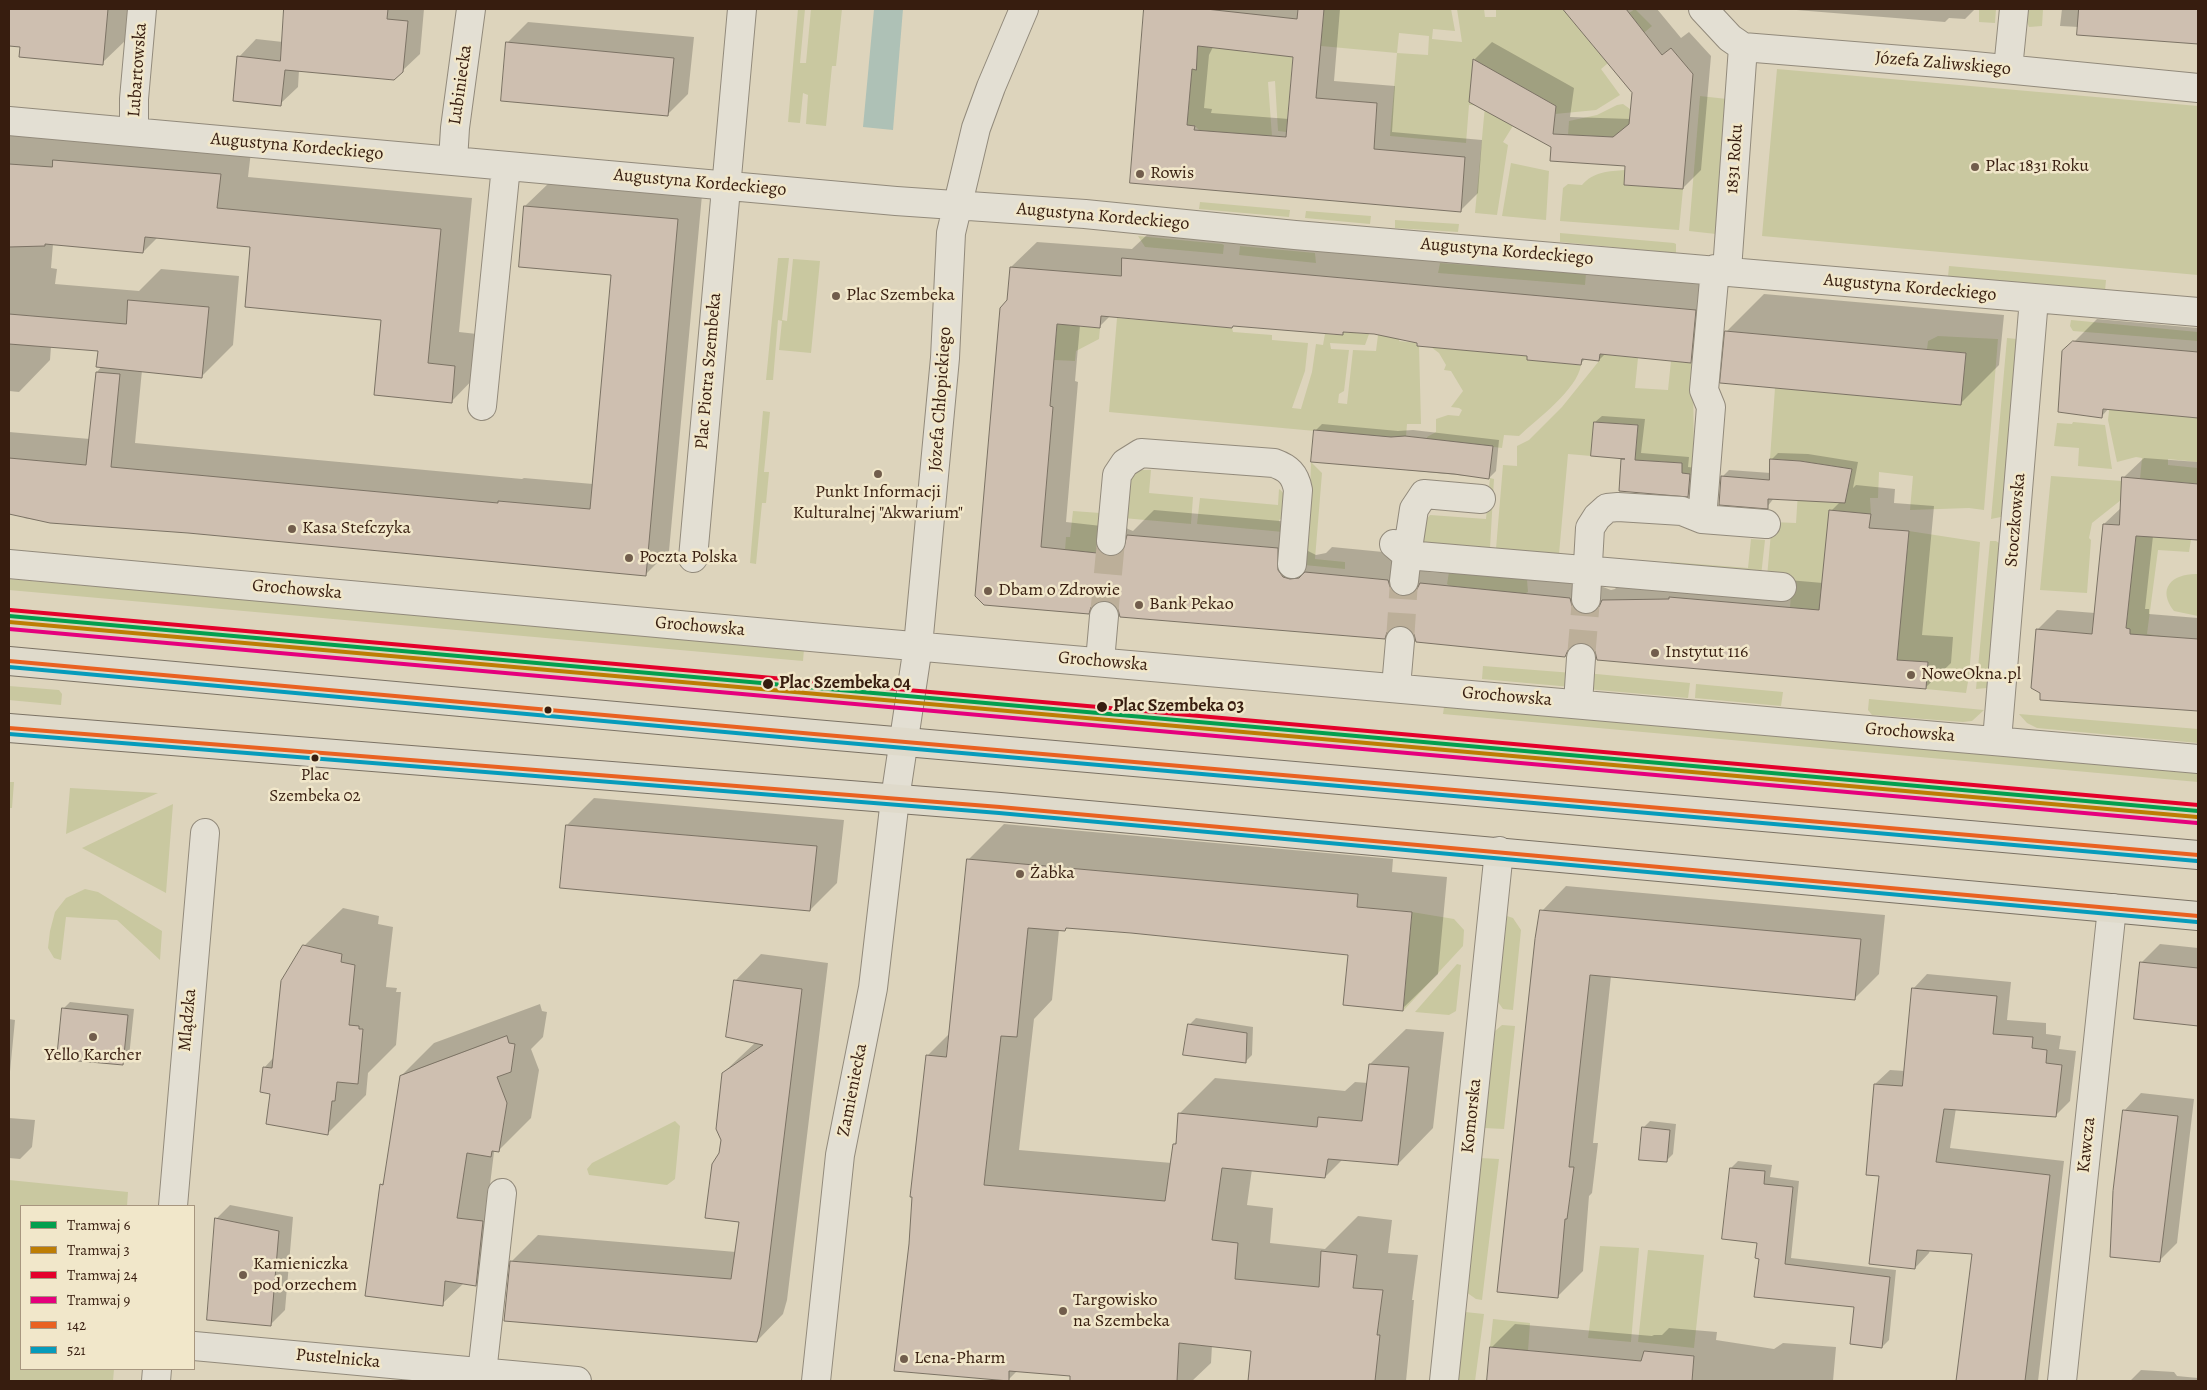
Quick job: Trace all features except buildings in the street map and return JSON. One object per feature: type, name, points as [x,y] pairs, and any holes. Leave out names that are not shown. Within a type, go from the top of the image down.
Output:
[{"type":"main road","points":[[9,661],[2198,855]]},
{"type":"main road","points":[[9,728],[895,799],[1499,851],[2198,916]]},
{"type":"street","name":"Lubartowska","points":[[134,132],[134,100],[142,9]]},
{"type":"street","name":"Lubiniecka","points":[[453,161],[454,128],[471,9]]},
{"type":"street","name":"Plac Piotra Szembeka","points":[[692,558],[742,9]]},
{"type":"street","name":"Józefa Chłopickiego","points":[[895,799],[918,646],[945,358],[951,233],[976,128],[990,88],[1024,9]]},
{"type":"street","points":[[1703,9],[1730,38],[1743,47]]},
{"type":"street","points":[[2008,69],[2014,9]]},
{"type":"street","name":"Józefa Zaliwskiego","points":[[1743,47],[2008,69],[2198,88]]},
{"type":"street","name":"1831 Roku","points":[[1702,519],[1711,407],[1704,390],[1721,270],[1743,47]]},
{"type":"street","name":"Augustyna Kordeckiego","points":[[9,121],[506,166],[1076,214],[1295,235],[2198,312]]},
{"type":"street","points":[[482,406],[506,166]]},
{"type":"street","name":"Stoczkowska","points":[[1997,740],[2034,299]]},
{"type":"street","points":[[1111,541],[1116,475],[1125,463],[1141,453],[1274,463],[1287,468],[1296,479],[1298,490],[1292,564]]},
{"type":"street","points":[[1481,499],[1424,494],[1414,509],[1401,560],[1588,569],[1782,587]]},
{"type":"street","points":[[1586,599],[1590,528],[1597,517],[1607,508],[1682,511],[1702,519],[1766,524]]},
{"type":"street","name":"Grochowska","points":[[9,564],[2198,759]]},
{"type":"street","points":[[1100,661],[1104,616]]},
{"type":"street","points":[[1396,687],[1400,641]]},
{"type":"street","points":[[1578,703],[1581,658]]},
{"type":"street","name":"Zamieniecka","points":[[816,1381],[840,1155],[873,988],[895,799]]},
{"type":"street","name":"Mlądzka","points":[[173,1205],[205,833]]},
{"type":"street","name":"Komorska","points":[[1444,1381],[1499,851]]},
{"type":"street","name":"Kawcza","points":[[2062,1381],[2112,908]]},
{"type":"street","points":[[482,1373],[502,1193]]},
{"type":"street","name":"Pustelnicka","points":[[195,1346],[577,1381]]},
{"type":"green space","points":[[798,9],[805,9],[800,63],[806,63],[811,9],[842,9],[836,66],[832,66],[826,126],[806,124],[808,95],[803,93],[800,123],[788,122]]},
{"type":"green space","points":[[1324,9],[1451,9],[1455,31],[1433,29],[1432,39],[1462,42],[1457,9],[1484,9],[1485,17],[1496,17],[1496,9],[1563,9],[1604,59],[1641,28],[1629,13],[1635,9],[1652,26],[1601,69],[1620,95],[1596,110],[1555,114],[1556,106],[1473,60],[1470,95],[1486,105],[1490,99],[1519,116],[1503,142],[1508,145],[1497,215],[1475,213],[1485,106],[1469,105],[1466,143],[1390,136],[1397,53],[1321,46]],"holes":[[[1399,33],[1429,36],[1428,55],[1397,53]]]},
{"type":"green space","points":[[1979,9],[1996,9],[1995,23],[1979,22]]},
{"type":"green space","points":[[2028,9],[2043,9],[2042,26],[2029,27],[2027,22]]},
{"type":"green space","points":[[1195,34],[1246,40],[1244,52],[1263,54],[1265,41],[1294,44],[1286,132],[1278,131],[1275,81],[1268,82],[1272,136],[1206,137],[1195,126],[1187,125]]},
{"type":"green space","name":"Plac 1831 Roku","points":[[1777,69],[2198,106],[2198,275],[1762,236]]},
{"type":"green space","points":[[1700,96],[1727,99],[1716,234],[1689,231]]},
{"type":"green space","points":[[1623,104],[1630,109],[1628,138],[1568,135],[1569,121],[1597,115]]},
{"type":"green space","points":[[1511,163],[1549,171],[1546,220],[1502,216]]},
{"type":"green space","points":[[1625,170],[1624,185],[1683,189],[1679,230],[1560,221],[1563,188],[1568,184],[1582,185],[1596,175]]},
{"type":"green space","points":[[1200,202],[1290,210],[1289,217],[1199,209]]},
{"type":"green space","points":[[1306,211],[1371,216],[1370,224],[1305,218]]},
{"type":"green space","points":[[1395,220],[1459,224],[1458,232],[1395,228]]},
{"type":"green space","points":[[1560,233],[1674,243],[1676,244],[1676,253],[1560,242]]},
{"type":"green space","points":[[1138,236],[1222,244],[1224,245],[1223,254],[1145,247]]},
{"type":"green space","points":[[1240,246],[1315,253],[1316,263],[1239,255]]},
{"type":"green space","points":[[778,258],[789,258],[782,320],[787,321],[793,259],[820,261],[811,353],[779,350],[782,321],[778,320],[773,380],[766,380]]},
{"type":"green space","points":[[1440,263],[1586,274],[1585,285],[1438,273]]},
{"type":"green space","points":[[1949,266],[2106,280],[2105,291],[1948,277]]},
{"type":"green space","points":[[1117,318],[1232,328],[1233,332],[1272,335],[1272,340],[1308,343],[1305,371],[1292,408],[1301,409],[1312,372],[1316,344],[1323,345],[1325,334],[1342,335],[1343,332],[1369,334],[1365,345],[1330,343],[1331,349],[1349,350],[1344,391],[1339,394],[1338,403],[1347,404],[1353,350],[1376,351],[1378,335],[1399,337],[1399,341],[1417,343],[1416,345],[1419,346],[1421,424],[1407,424],[1406,437],[1391,438],[1109,412]]},
{"type":"green space","points":[[2071,320],[2198,332],[2198,341],[2073,331],[2070,326]]},
{"type":"green space","points":[[1057,324],[1100,328],[1099,339],[1076,351],[1075,361],[1054,360]]},
{"type":"green space","points":[[1938,336],[1998,339],[1984,510],[1969,508],[1910,510],[1913,476],[1879,472],[1878,498],[1870,498],[1871,514],[1817,634],[1790,608],[1792,579],[1767,577],[1772,522],[1796,523],[1799,476],[1849,483],[1852,469],[1800,461],[1770,459],[1775,388],[1961,405],[1966,353],[1927,349],[1928,341]]},
{"type":"green space","points":[[2007,338],[2017,339],[2001,517],[1991,519]]},
{"type":"green space","points":[[1431,347],[1527,356],[1527,360],[1581,365],[1578,375],[1564,394],[1519,436],[1504,435],[1502,448],[1427,439],[1427,437],[1436,432],[1436,419],[1448,415],[1459,416],[1462,410],[1451,407],[1463,391],[1451,371],[1444,370],[1446,365],[1439,353]]},
{"type":"green space","points":[[1600,354],[1638,358],[1635,388],[1668,390],[1671,361],[1693,363],[1694,475],[1681,474],[1682,463],[1635,460],[1638,425],[1594,422],[1591,456],[1568,454],[1559,554],[1553,558],[1499,553],[1496,549],[1503,465],[1517,466],[1517,446],[1529,440],[1562,407],[1599,361]]},
{"type":"green space","points":[[2110,402],[2152,413],[2198,418],[2198,462],[2168,459],[2168,465],[2198,468],[2198,484],[2180,482],[2175,538],[2191,540],[2189,552],[2158,550],[2147,634],[2168,637],[2167,642],[2129,641],[2130,629],[2126,628],[2142,458],[2136,457],[2117,462],[2108,420]]},
{"type":"green space","points":[[763,411],[770,412],[764,472],[769,472],[766,503],[762,503],[756,564],[750,563]]},
{"type":"green space","points":[[2073,422],[2105,425],[2112,469],[2078,466],[2079,448],[2054,446],[2057,423],[2072,424]]},
{"type":"green space","points":[[1311,462],[1322,473],[1315,559],[1345,562],[1345,569],[1304,565]]},
{"type":"green space","points":[[1139,470],[1151,470],[1149,493],[1193,497],[1191,524],[1123,518],[1128,481]]},
{"type":"green space","points":[[2051,476],[2122,481],[2121,500],[2092,523],[2089,538],[2091,540],[2087,593],[2040,590]]},
{"type":"green space","points":[[1490,478],[1494,479],[1490,548],[1485,552],[1427,547],[1422,541],[1424,522],[1430,515],[1486,519]]},
{"type":"green space","points":[[1279,489],[1286,498],[1284,517],[1279,520],[1283,532],[1197,524],[1200,498],[1278,505]]},
{"type":"green space","points":[[1073,511],[1100,513],[1097,553],[1065,550],[1066,537],[1070,537]]},
{"type":"green space","points":[[1909,531],[1980,542],[1966,693],[1926,689],[1928,663],[1896,660]]},
{"type":"green space","points":[[1751,539],[1765,540],[1761,576],[1671,569],[1671,562],[1748,568]]},
{"type":"green space","points":[[1990,541],[1999,543],[1987,688],[1976,689]]},
{"type":"green space","points":[[1449,572],[1527,579],[1528,592],[1524,594],[1450,586],[1447,584]]},
{"type":"green space","points":[[2198,574],[2198,616],[2174,611],[2167,595],[2167,589],[2170,584],[2181,576]]},
{"type":"green space","points":[[9,579],[804,649],[803,661],[9,590]]},
{"type":"green space","points":[[1483,666],[1573,673],[1571,687],[1482,679]]},
{"type":"green space","points":[[1586,673],[1690,683],[1688,698],[1587,689]]},
{"type":"green space","points":[[1696,684],[1783,692],[1781,706],[1695,698]]},
{"type":"green space","points":[[9,686],[59,690],[62,694],[61,705],[9,700]]},
{"type":"green space","points":[[1869,699],[1984,710],[1972,721],[1963,722],[1872,715],[1868,710]]},
{"type":"green space","points":[[1444,707],[2198,773],[2198,782],[1443,714]]},
{"type":"green space","points":[[2019,714],[2198,729],[2198,743],[2037,728],[2027,723]]},
{"type":"green space","points":[[9,782],[14,782],[12,808],[9,808]]},
{"type":"green space","points":[[70,788],[158,793],[66,834]]},
{"type":"green space","points":[[173,804],[166,893],[82,848]]},
{"type":"green space","points":[[85,889],[98,892],[162,931],[160,960],[117,920],[66,917],[61,960],[54,958],[48,948],[55,912],[66,898]]},
{"type":"green space","points":[[1412,912],[1454,919],[1464,930],[1463,946],[1403,1011]]},
{"type":"green space","points":[[1507,916],[1513,918],[1521,930],[1513,1010],[1503,1009],[1498,1002]]},
{"type":"green space","points":[[1457,964],[1461,965],[1456,1011],[1449,1015],[1415,1012]]},
{"type":"green space","points":[[1502,1025],[1515,1026],[1504,1129],[1484,1128],[1495,1031]]},
{"type":"green space","points":[[675,1121],[680,1126],[675,1179],[667,1185],[589,1175],[587,1169],[592,1163]]},
{"type":"green space","points":[[1480,1158],[1499,1159],[1482,1300],[1476,1299],[1466,1292]]},
{"type":"green space","points":[[9,1180],[128,1192],[127,1205],[20,1205],[20,1370],[114,1370],[113,1381],[9,1381]]},
{"type":"green space","points":[[1600,1246],[1639,1248],[1631,1342],[1588,1338]]},
{"type":"green space","points":[[1648,1250],[1704,1255],[1694,1348],[1638,1342]]},
{"type":"green space","points":[[1465,1312],[1484,1314],[1475,1381],[1458,1381]]},
{"type":"green space","points":[[1493,1319],[1530,1323],[1528,1351],[1490,1347]]},
{"type":"shaded area","points":[[874,9],[903,9],[893,130],[863,127]]},
{"type":"tunnel","points":[[1104,616],[1111,541]]},
{"type":"tunnel","points":[[1400,641],[1404,581]]},
{"type":"tunnel","points":[[1581,658],[1586,599]]},
{"type":"tram line","name":"24","points":[[10,610],[2198,805]]},
{"type":"tram line","name":"6","points":[[9,616],[2198,811]]},
{"type":"tram line","name":"3","points":[[9,622],[2197,817]]},
{"type":"tram line","name":"9","points":[[9,629],[2197,823]]},
{"type":"transit line","name":"142","points":[[9,661],[814,734],[2198,855]]},
{"type":"transit line","name":"521","points":[[9,667],[813,740],[2197,861]]},
{"type":"transit line","name":"142","points":[[9,728],[1000,807],[2198,916]]},
{"type":"transit line","name":"521","points":[[9,734],[999,813],[2197,922]]},
{"type":"place","name":"Plac 1831 Roku","points":[[1975,167]]},
{"type":"place","name":"Rowis","points":[[1140,174]]},
{"type":"place","name":"Plac Szembeka","points":[[836,296]]},
{"type":"place","name":"Punkt Informacji Kulturalnej \"Akwarium\"","points":[[878,474]]},
{"type":"place","name":"Kasa Stefczyka","points":[[292,529]]},
{"type":"place","name":"Poczta Polska","points":[[629,558]]},
{"type":"place","name":"Dbam o Zdrowie","points":[[988,591]]},
{"type":"place","name":"Bank Pekao","points":[[1139,605]]},
{"type":"place","name":"Instytut 116","points":[[1655,653]]},
{"type":"place","name":"NoweOkna.pl","points":[[1911,675]]},
{"type":"place","name":"Plac Szembeka 04","points":[[768,684]]},
{"type":"place","name":"Plac Szembeka 03","points":[[1102,707]]},
{"type":"place","name":"Plac Szembeka 02","points":[[315,758]]},
{"type":"place","name":"Żabka","points":[[1020,874]]},
{"type":"place","name":"Yello Karcher","points":[[93,1037]]},
{"type":"place","name":"Kamieniczka pod orzechem","points":[[243,1275]]},
{"type":"place","name":"Targowisko na Szembeka","points":[[1063,1311]]},
{"type":"place","name":"Lena-Pharm","points":[[904,1359]]}]
